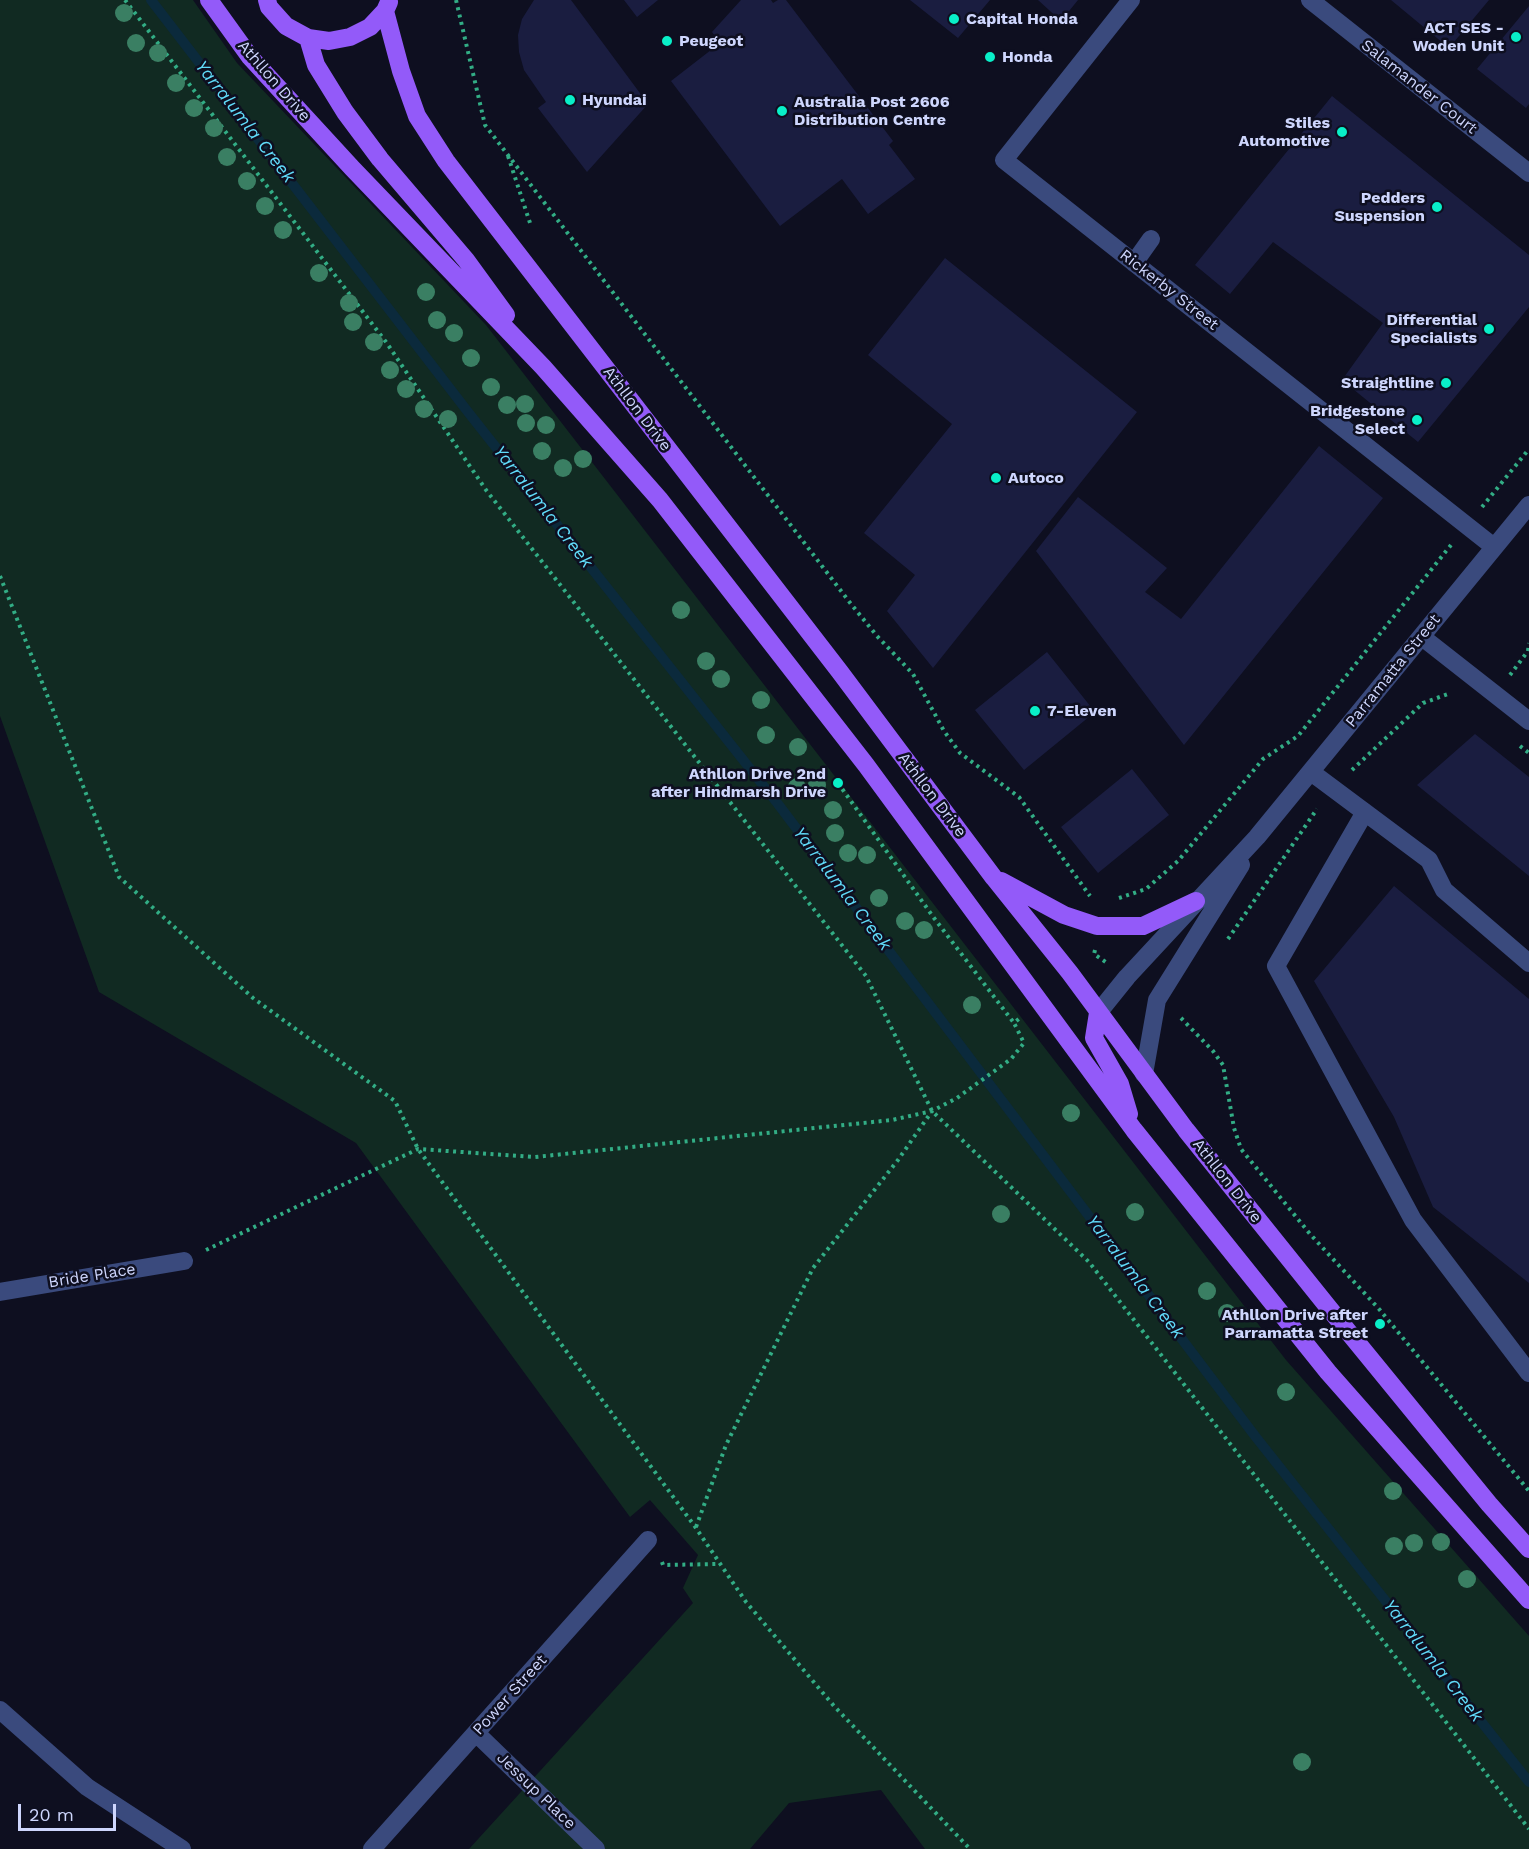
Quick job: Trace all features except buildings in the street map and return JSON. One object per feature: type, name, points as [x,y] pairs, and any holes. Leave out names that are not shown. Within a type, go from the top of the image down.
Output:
[{"type":"main road","name":"Athllon Drive","points":[[209,0],[250,57],[344,160],[543,367],[660,500],[866,765],[1134,1130],[1328,1372],[1529,1600]]},
{"type":"main road","points":[[266,2],[286,26],[308,38],[329,41],[351,37],[370,27],[387,5]]},
{"type":"main road","name":"Athllon Drive","points":[[387,5],[401,71],[417,116],[446,161],[840,672],[1208,1158],[1489,1504],[1529,1549]]},
{"type":"main road","name":"Athllon Drive","points":[[308,38],[316,64],[345,112],[380,159],[466,260],[543,367]]},
{"type":"main road","points":[[994,878],[1064,915],[1097,926],[1143,926],[1196,901]]},
{"type":"main road","points":[[1098,1013],[1094,1038],[1120,1084],[1134,1130]]},
{"type":"street","name":"Rickerby Street","points":[[1131,0],[1004,160],[1494,547]]},
{"type":"street","name":"Salamander Court","points":[[1310,0],[1529,173]]},
{"type":"street","points":[[1134,263],[1151,239]]},
{"type":"street","name":"Parramatta Street","points":[[1098,1013],[1127,977],[1257,837],[1529,505]]},
{"type":"street","points":[[1422,637],[1529,721]]},
{"type":"street","points":[[1311,772],[1429,860],[1444,890],[1529,963]]},
{"type":"street","points":[[1365,812],[1276,966],[1413,1220],[1529,1372]]},
{"type":"street","name":"Parramatta Street","points":[[1144,1074],[1157,1000],[1257,837]]},
{"type":"street","name":"Bride Place","points":[[0,1292],[184,1261]]},
{"type":"street","name":"Power Street","points":[[372,1849],[648,1540]]},
{"type":"street","points":[[0,1710],[87,1787],[182,1849]]},
{"type":"street","name":"Jessup Place","points":[[476,1733],[596,1849]]},
{"type":"path","points":[[125,0],[386,342],[486,490],[866,976],[932,1111],[1089,1262],[1529,1829]]},
{"type":"path","points":[[456,0],[485,125],[851,604],[913,674],[944,731],[960,753],[1019,797],[1091,896],[1097,926],[1094,954],[1127,977]]},
{"type":"path","points":[[1116,899],[1146,889],[1162,876],[1178,861],[1263,759],[1298,736],[1529,449]]},
{"type":"path","points":[[0,576],[119,877],[253,998],[395,1101],[418,1149],[696,1528],[746,1602],[834,1706],[970,1849]]},
{"type":"path","points":[[1223,947],[1333,788],[1423,703],[1453,692]]},
{"type":"path","points":[[838,783],[934,918],[1014,1023]]},
{"type":"path","points":[[1091,896],[1099,897]]},
{"type":"path","points":[[1157,1000],[1177,1014],[1213,1051],[1223,1065],[1234,1128],[1241,1149],[1310,1234],[1379,1309],[1529,1491]]},
{"type":"path","points":[[184,1261],[418,1149],[535,1158],[892,1120],[932,1111],[957,1098],[1011,1059]]},
{"type":"path","points":[[696,1528],[726,1445],[813,1268],[898,1160],[932,1111]]},
{"type":"path","points":[[648,1540],[663,1564],[720,1564]]},
{"type":"green space","points":[[0,0],[193,0],[237,63],[486,325],[1286,1360],[1529,1636],[1529,1849],[925,1849],[881,1790],[789,1803],[750,1849],[469,1849],[693,1603],[683,1588],[698,1555],[650,1500],[630,1517],[356,1143],[99,992],[0,716]]},
{"type":"waterway","name":"Yarralumla Creek","points":[[151,0],[468,412],[778,804],[1255,1436],[1529,1782]]},
{"type":"place","name":"Capital Honda","points":[[954,19]]},
{"type":"place","name":"ACT SES - Woden Unit","points":[[1516,37]]},
{"type":"place","name":"Peugeot","points":[[667,41]]},
{"type":"place","name":"Honda","points":[[990,57]]},
{"type":"place","name":"Hyundai","points":[[570,100]]},
{"type":"place","name":"Australia Post 2606 Distribution Centre","points":[[782,111]]},
{"type":"place","name":"Stiles Automotive","points":[[1342,132]]},
{"type":"place","name":"Pedders Suspension","points":[[1437,207]]},
{"type":"place","name":"Differential Specialists","points":[[1489,329]]},
{"type":"place","name":"Straightline","points":[[1446,383]]},
{"type":"place","name":"Bridgestone Select","points":[[1417,420]]},
{"type":"place","name":"Autoco","points":[[996,478]]},
{"type":"place","name":"7-Eleven","points":[[1035,711]]},
{"type":"place","name":"Athllon Drive 2nd after Hindmarsh Drive","points":[[838,783]]},
{"type":"place","name":"Athllon Drive after Parramatta Street","points":[[1380,1324]]}]
